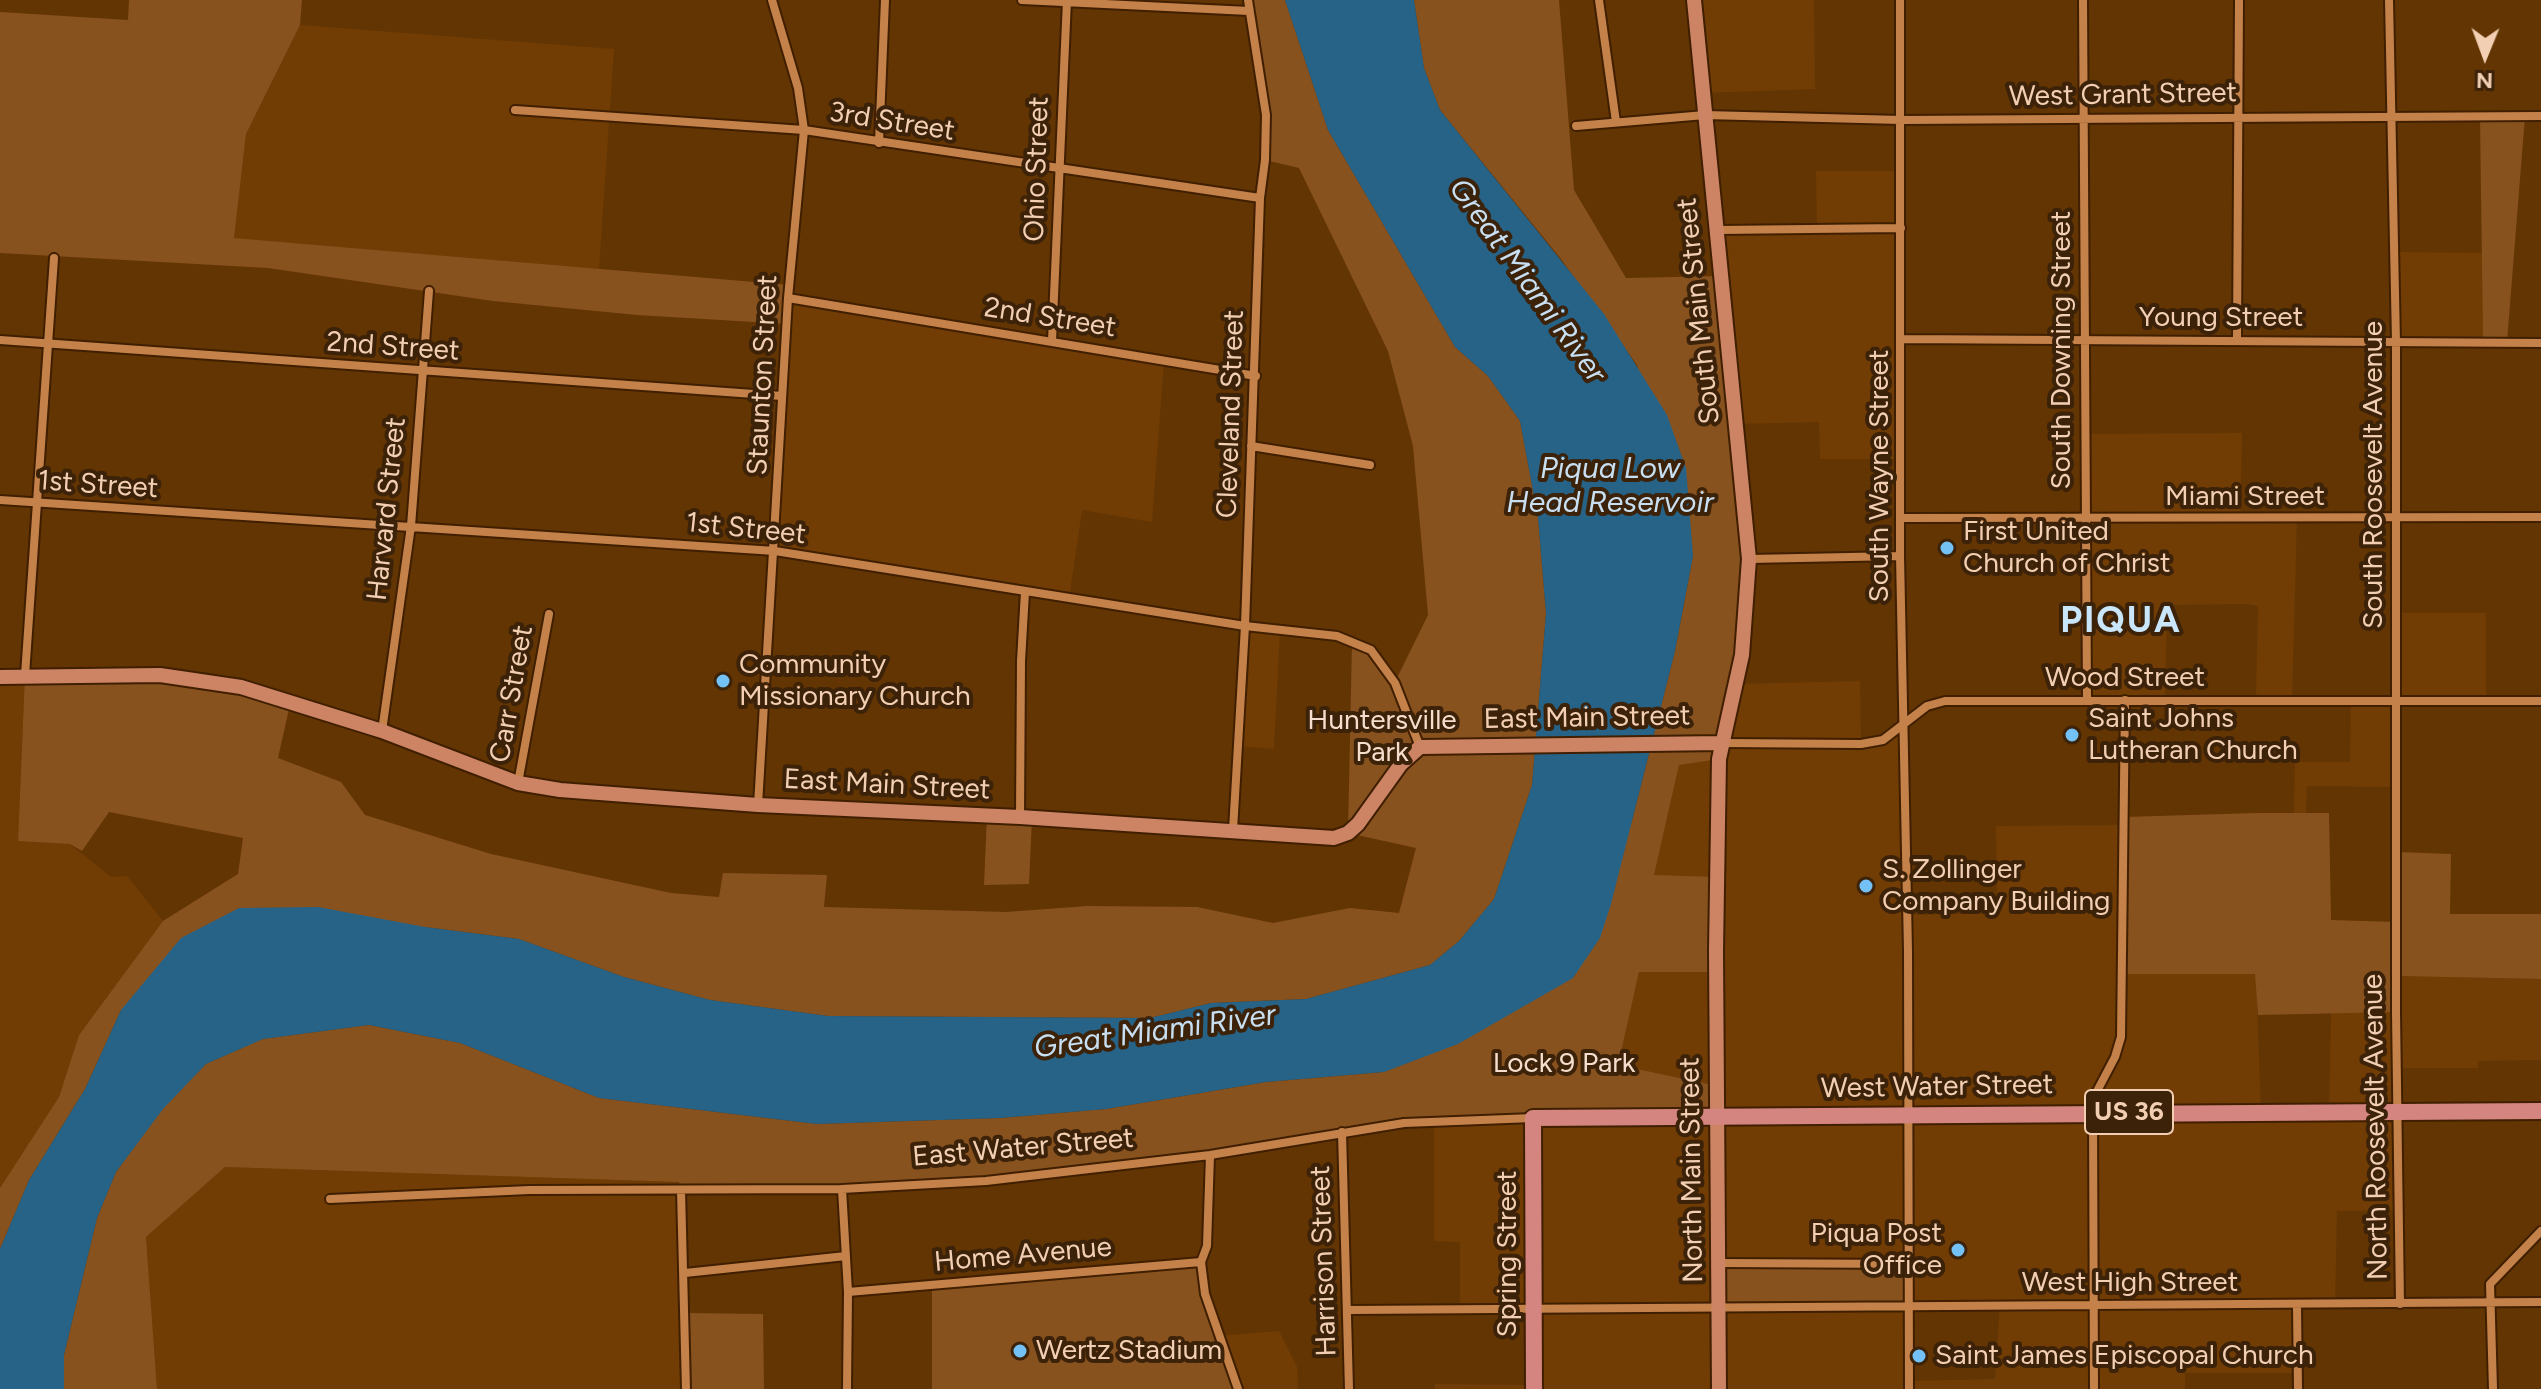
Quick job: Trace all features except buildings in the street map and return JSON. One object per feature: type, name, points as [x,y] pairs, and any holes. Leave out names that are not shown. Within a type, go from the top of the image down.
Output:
[{"type":"main road","name":"West Water Street","points":[[1718,1116],[2541,1111]]},
{"type":"main road","name":"East Water Street","points":[[1533,1118],[1718,1116]]},
{"type":"main road","name":"Spring Street","points":[[1533,1118],[1534,1389]]},
{"type":"street","name":"Staunton Street","points":[[758,805],[788,298],[804,130],[798,88],[772,0]]},
{"type":"street","points":[[879,143],[885,0]]},
{"type":"street","points":[[1022,0],[1249,11]]},
{"type":"street","name":"Cleveland Street","points":[[1233,830],[1245,626],[1260,198],[1266,115],[1248,0]]},
{"type":"street","points":[[1599,0],[1616,122]]},
{"type":"street","name":"South Main Street","points":[[1694,0],[1749,559],[1742,655],[1722,743],[1716,951]]},
{"type":"street","name":"South Wayne Street","points":[[1900,0],[1900,556],[1908,951],[1909,1389]]},
{"type":"street","name":"South Downing Street","points":[[2083,0],[2087,699]]},
{"type":"street","points":[[2237,340],[2239,0]]},
{"type":"street","name":"South Roosevelt Avenue","points":[[2389,0],[2396,342],[2397,949]]},
{"type":"street","name":"Ohio Street","points":[[1052,341],[1066,1]]},
{"type":"street","name":"3rd Street","points":[[515,110],[804,130],[1260,198]]},
{"type":"street","name":"West Grant Street","points":[[1576,126],[1705,115],[1901,120],[2083,116],[2541,116]]},
{"type":"street","points":[[1718,230],[1901,228]]},
{"type":"street","points":[[25,675],[54,258]]},
{"type":"street","name":"Harvard Street","points":[[382,731],[411,526],[429,291]]},
{"type":"street","name":"2nd Street","points":[[788,298],[1256,376]]},
{"type":"street","name":"Young Street","points":[[1901,339],[2541,343]]},
{"type":"street","name":"2nd Street","points":[[0,340],[782,396]]},
{"type":"street","points":[[1251,446],[1370,465]]},
{"type":"street","name":"1st Street","points":[[0,500],[775,551],[1245,626],[1337,636],[1371,650],[1395,683],[1420,747]]},
{"type":"street","name":"Miami Street","points":[[1901,518],[2541,517]]},
{"type":"street","points":[[1749,559],[1900,556]]},
{"type":"street","points":[[1020,817],[1021,661],[1025,592]]},
{"type":"street","name":"Carr Street","points":[[518,783],[549,614]]},
{"type":"street","name":"East Main Street","points":[[0,677],[160,675],[205,681],[291,700],[518,783],[560,790],[758,805],[1020,817],[1334,838],[1348,833],[1401,764],[1420,747],[1722,743]]},
{"type":"street","points":[[2094,1389],[2093,1112],[2096,1093],[2115,1057],[2121,1037],[2125,700]]},
{"type":"street","name":"Wood Street","points":[[1722,743],[1861,744],[1883,740],[1927,706],[1945,701],[2541,701]]},
{"type":"street","name":"North Roosevelt Avenue","points":[[2397,949],[2400,1304]]},
{"type":"street","name":"North Main Street","points":[[1716,951],[1719,1389]]},
{"type":"street","name":"East Water Street","points":[[330,1199],[529,1190],[842,1189],[986,1181],[1210,1155],[1419,1121],[1533,1118]]},
{"type":"street","name":"Harrison Street","points":[[1342,1132],[1349,1389]]},
{"type":"street","points":[[1210,1155],[1207,1246],[1201,1262],[1205,1294],[1238,1389]]},
{"type":"street","points":[[842,1189],[848,1292],[847,1389]]},
{"type":"street","points":[[681,1190],[686,1389]]},
{"type":"street","points":[[2493,1389],[2490,1284],[2541,1231]]},
{"type":"street","points":[[685,1273],[846,1256]]},
{"type":"street","name":"Home Avenue","points":[[848,1292],[1201,1262]]},
{"type":"street","points":[[1719,1263],[1909,1264]]},
{"type":"street","name":"West High Street","points":[[1348,1310],[1719,1310],[2541,1302]]},
{"type":"street","points":[[2297,1306],[2298,1389]]},
{"type":"shaded area","points":[[1694,0],[1814,0],[1815,89],[1703,93]]},
{"type":"shaded area","points":[[300,25],[614,49],[599,269],[234,238],[246,134]]},
{"type":"shaded area","points":[[1816,171],[1901,171],[1901,459],[1820,459],[1819,422],[1737,424],[1718,230],[1817,227]]},
{"type":"shaded area","points":[[2394,252],[2482,253],[2483,342],[2396,342]]},
{"type":"shaded area","points":[[788,298],[1164,360],[1152,522],[1082,510],[1069,599],[775,551]]},
{"type":"shaded area","points":[[2242,433],[2240,518],[2297,518],[2292,700],[2256,700],[2258,606],[2247,604],[2175,605],[2167,610],[2165,700],[2087,699],[2084,434]]},
{"type":"shaded area","points":[[2396,613],[2486,613],[2486,701],[2398,700]]},
{"type":"shaded area","points":[[1245,626],[1280,630],[1274,749],[1238,746]]},
{"type":"shaded area","points":[[25,675],[18,840],[70,844],[111,877],[127,876],[163,921],[79,1035],[59,1097],[0,1188],[0,677]]},
{"type":"shaded area","points":[[1860,681],[1861,743],[1883,740],[1903,726],[1908,915],[1997,913],[1996,826],[2124,825],[2256,974],[2261,1112],[2329,1112],[2331,1013],[2396,1012],[2397,976],[2541,979],[2541,1060],[2478,1061],[2478,1068],[2397,1068],[2399,1210],[2337,1211],[2335,1305],[2297,1306],[2298,1373],[2185,1373],[2185,1389],[1435,1389],[1435,1384],[1534,1385],[1534,1311],[1460,1310],[1460,1242],[1434,1241],[1434,1120],[1717,1086],[1617,1066],[1639,971],[1716,972],[1654,875],[1679,764],[1736,684]],"holes":[[[2000,1305],[1995,1379],[1909,1381],[1909,1308]]]},
{"type":"shaded area","points":[[2351,700],[2398,700],[2397,787],[2307,786],[2306,813],[2294,813],[2295,762],[2350,762]]},
{"type":"shaded area","points":[[225,1167],[680,1182],[686,1389],[157,1389],[146,1237]]},
{"type":"shaded area","points":[[1279,1331],[1297,1367],[1298,1389],[1238,1389],[1219,1336]]},
{"type":"green space","points":[[129,0],[302,0],[300,25],[246,134],[234,238],[790,285],[787,324],[637,315],[493,301],[268,268],[0,253],[0,12],[128,20]]},
{"type":"green space","name":"Huntersville Park","points":[[1248,0],[1285,0],[1328,130],[1455,347],[1488,376],[1520,421],[1538,518],[1546,613],[1532,785],[1494,899],[1459,941],[1430,965],[1306,999],[1211,1003],[1150,1018],[828,1016],[710,1000],[624,977],[519,939],[425,927],[121,1010],[85,1089],[29,1180],[0,1249],[0,1188],[59,1097],[79,1035],[163,921],[238,874],[243,838],[109,812],[82,851],[70,844],[18,841],[25,675],[160,675],[291,700],[278,758],[341,782],[365,815],[491,854],[671,893],[719,897],[723,873],[827,875],[824,907],[1006,912],[1088,906],[1197,907],[1273,923],[1350,908],[1399,913],[1416,848],[1348,833],[1352,642],[1371,650],[1395,682],[1428,615],[1413,446],[1388,351],[1299,168],[1265,160],[1266,115]]},
{"type":"green space","name":"Lock 9 Park","points":[[1414,0],[1559,0],[1574,190],[1626,278],[1722,276],[1747,611],[1719,759],[1679,765],[1654,875],[1717,877],[1716,972],[1639,972],[1618,1065],[1717,1086],[1718,1116],[1461,1118],[1210,1155],[986,1181],[681,1190],[679,1182],[225,1167],[146,1237],[157,1389],[64,1389],[64,1355],[97,1218],[116,1172],[163,1108],[206,1064],[262,1039],[369,1025],[460,1043],[599,1098],[817,1124],[1001,1118],[1106,1109],[1266,1082],[1384,1072],[1632,821],[1675,651],[1693,556],[1637,365],[1561,259],[1440,110],[1424,68]]},
{"type":"green space","points":[[2525,116],[2507,342],[2483,342],[2480,118]]},
{"type":"green space","points":[[2329,813],[2331,920],[2397,922],[2397,852],[2451,854],[2450,914],[2541,914],[2541,979],[2397,976],[2396,1012],[2258,1015],[2255,974],[2120,974],[2124,817]]},
{"type":"green space","points":[[987,816],[1032,818],[1029,884],[984,885]]},
{"type":"green space","points":[[1201,1262],[1205,1294],[1238,1389],[932,1389],[932,1285]]},
{"type":"green space","points":[[1719,1263],[1909,1264],[1909,1307],[1719,1310]]},
{"type":"green space","points":[[685,1313],[763,1314],[764,1389],[686,1389]]},
{"type":"water","name":"Piqua Low Head Reservoir","points":[[1285,0],[1414,0],[1424,68],[1440,110],[1604,314],[1667,415],[1686,468],[1693,556],[1675,651],[1611,904],[1600,938],[1573,978],[1458,1044],[1384,1072],[1266,1082],[1106,1109],[1001,1118],[817,1124],[599,1098],[460,1043],[369,1025],[263,1039],[206,1064],[163,1109],[116,1172],[97,1218],[64,1355],[64,1389],[0,1389],[0,1249],[29,1180],[85,1089],[121,1010],[181,938],[239,908],[318,907],[425,927],[519,939],[624,977],[710,1000],[828,1016],[1150,1018],[1211,1003],[1306,999],[1430,965],[1459,941],[1494,899],[1532,785],[1546,613],[1538,518],[1520,421],[1488,376],[1455,347],[1328,130]]},
{"type":"place","name":"First United Church of Christ","points":[[1947,548]]},
{"type":"place","name":"Community Missionary Church","points":[[723,681]]},
{"type":"place","name":"Saint Johns Lutheran Church","points":[[2072,735]]},
{"type":"place","name":"S. Zollinger Company Building","points":[[1866,886]]},
{"type":"place","name":"Piqua Post Office","points":[[1958,1250]]},
{"type":"place","name":"Wertz Stadium","points":[[1020,1351]]},
{"type":"place","name":"Saint James Episcopal Church","points":[[1919,1356]]},
{"type":"district","name":"PIQUA","points":[[2121,621]]},
{"type":"water label","name":"Great Miami River","points":[[1527,281]]},
{"type":"water label","name":"Great Miami River","points":[[1155,1032]]}]
